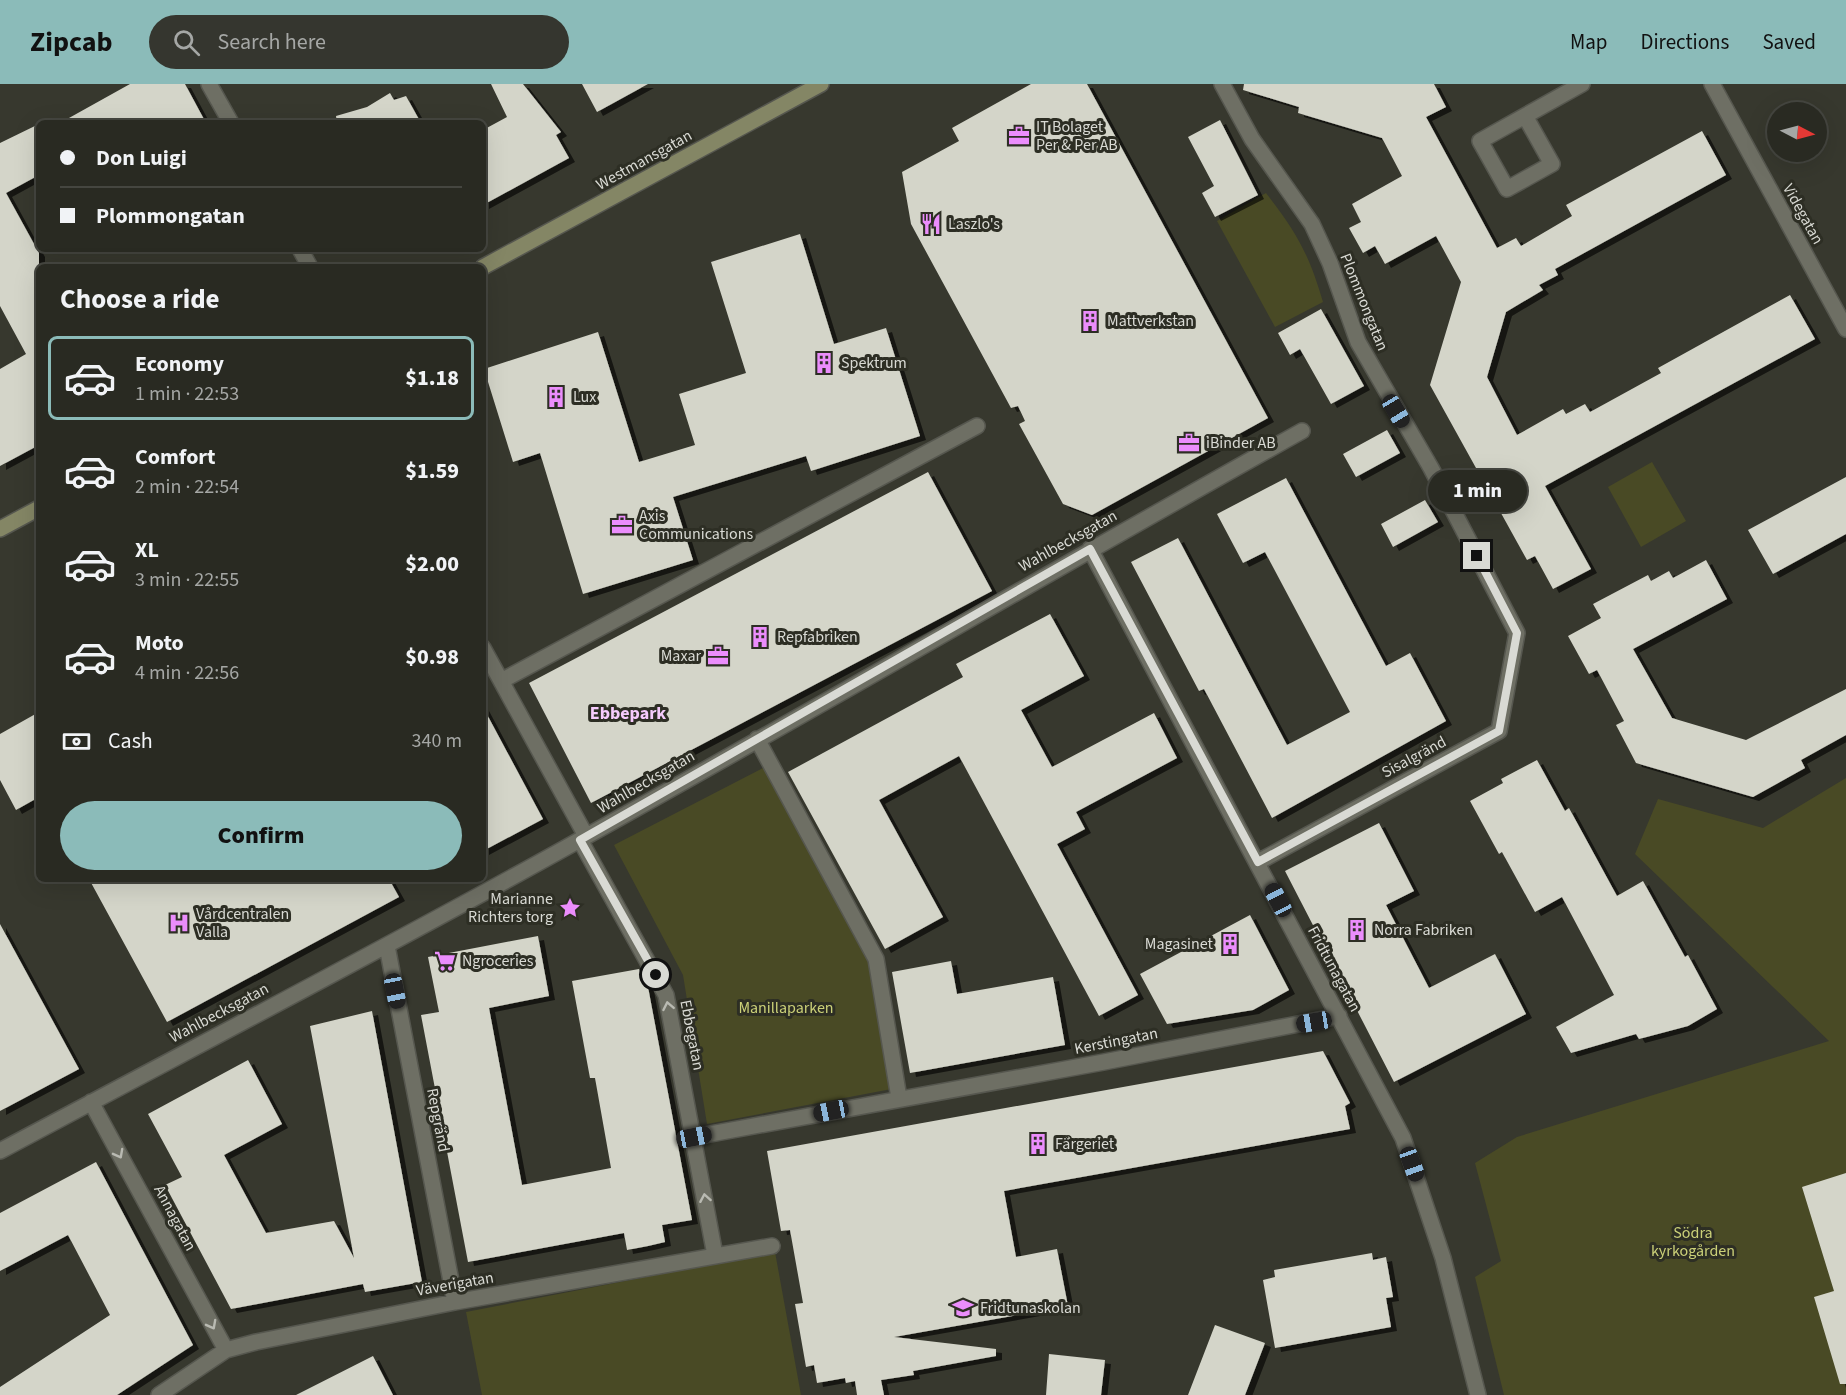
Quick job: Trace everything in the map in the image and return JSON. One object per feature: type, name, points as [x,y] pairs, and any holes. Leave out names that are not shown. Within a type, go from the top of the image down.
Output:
[{"type":"street","points":[[210,84],[229,120]]},
{"type":"street","name":"Westmansgatan","points":[[486,265],[821,84]]},
{"type":"street","name":"Plommongatan","points":[[1222,84],[1252,139],[1312,224],[1330,262],[1358,342],[1431,468],[1517,633]]},
{"type":"street","points":[[1525,116],[1552,164],[1507,189],[1480,141],[1582,84]]},
{"type":"street","name":"Videgatan","points":[[1712,84],[1846,329]]},
{"type":"street","points":[[501,681],[977,426]]},
{"type":"street","name":"Wahlbecksgatan","points":[[0,1150],[387,946],[583,838],[1302,431]]},
{"type":"street","points":[[0,529],[36,510]]},
{"type":"street","name":"Fridtunagatan","points":[[1090,549],[1258,862],[1402,1138],[1443,1258],[1478,1395]]},
{"type":"street","name":"Sisalgränd","points":[[1258,862],[1499,731],[1517,633]]},
{"type":"street","name":"Ebbegatan","points":[[486,654],[666,995],[715,1256]]},
{"type":"street","points":[[757,739],[876,959],[899,1098]]},
{"type":"street","name":"Repgränd","points":[[387,946],[455,1302]]},
{"type":"street","name":"Kerstingatan","points":[[694,1137],[1104,1062],[1339,1016]]},
{"type":"street","name":"Annagatan","points":[[91,1102],[226,1350]]},
{"type":"street","name":"Väverigatan","points":[[159,1395],[226,1350],[455,1302],[772,1246]]},
{"type":"green space","points":[[1266,193],[1301,245],[1313,270],[1323,302],[1275,327],[1217,221]]},
{"type":"green space","points":[[1652,462],[1686,521],[1641,547],[1608,487]]},
{"type":"green space","name":"Manillaparken","points":[[769,765],[876,959],[897,1088],[707,1124],[683,975],[614,845]]},
{"type":"green space","name":"Södra kyrkogården","points":[[1846,778],[1846,1395],[1504,1395],[1475,1277],[1501,1261],[1475,1163],[1517,1137],[1829,1041],[1635,854],[1658,799],[1763,828]]},
{"type":"green space","points":[[775,1252],[801,1395],[482,1395],[466,1312]]},
{"type":"building","points":[[130,84],[185,84],[204,120],[65,120]]},
{"type":"building","points":[[491,84],[523,84],[561,132],[556,135],[569,158],[486,203],[486,128],[507,117]]},
{"type":"building","points":[[582,84],[648,84],[597,112]]},
{"type":"building","name":"Mattverkstan","points":[[1031,84],[1087,84],[1268,418],[1092,515],[1063,504],[1019,424],[1025,421],[1018,406],[1011,408],[911,224],[902,172],[959,141],[952,128]]},
{"type":"building","points":[[1244,84],[1434,84],[1446,107],[1426,117],[1497,248],[1516,238],[1521,246],[1572,216],[1566,205],[1702,131],[1726,175],[1555,269],[1558,275],[1539,285],[1543,290],[1506,312],[1487,377],[1517,435],[1563,409],[1566,414],[1585,404],[1590,412],[1661,373],[1658,368],[1790,295],[1815,339],[1545,486],[1591,569],[1553,589],[1535,556],[1527,560],[1430,385],[1461,282],[1436,236],[1385,264],[1375,246],[1363,253],[1349,228],[1361,222],[1352,204],[1402,176],[1382,138],[1298,113],[1299,107],[1243,90]]},
{"type":"building","points":[[390,93],[394,100],[406,96],[419,120],[337,120],[336,116],[367,107]]},
{"type":"building","points":[[1220,120],[1258,195],[1215,217],[1202,193],[1214,186],[1188,137]]},
{"type":"building","points":[[36,125],[36,177],[6,193],[36,248],[36,252],[39,253],[39,264],[36,264],[36,447],[0,466],[0,369],[26,354],[0,306],[0,143]]},
{"type":"building","points":[[800,234],[834,344],[886,328],[920,436],[811,471],[806,456],[673,497],[693,560],[583,594],[540,453],[513,462],[486,375],[486,368],[598,332],[639,462],[695,445],[679,394],[746,373],[711,262]]},
{"type":"building","points":[[1321,309],[1364,386],[1331,404],[1300,349],[1290,355],[1278,333]]},
{"type":"building","points":[[1387,430],[1400,453],[1356,477],[1343,454]]},
{"type":"building","name":"Repfabriken","points":[[928,472],[992,591],[591,803],[529,683]]},
{"type":"building","points":[[1846,477],[1846,534],[1773,574],[1748,530]]},
{"type":"building","points":[[1286,478],[1386,666],[1410,653],[1446,721],[1272,818],[1204,689],[1199,691],[1131,562],[1178,538],[1287,745],[1350,712],[1265,552],[1243,563],[1217,514]]},
{"type":"building","points":[[1425,500],[1438,522],[1393,547],[1381,524]]},
{"type":"building","points":[[1706,560],[1727,599],[1633,649],[1672,718],[1746,740],[1846,689],[1846,735],[1801,760],[1805,768],[1753,797],[1636,763],[1616,725],[1624,721],[1597,670],[1589,674],[1568,636],[1601,618],[1593,604],[1648,575],[1651,581],[1669,571],[1673,578]]},
{"type":"building","points":[[1050,614],[1084,676],[1021,710],[1052,767],[1154,713],[1177,758],[1076,812],[1085,829],[1057,844],[1138,995],[1099,1016],[959,756],[879,800],[943,917],[885,949],[788,772],[963,677],[956,664]]},
{"type":"building","points":[[486,713],[543,819],[486,849]]},
{"type":"building","points":[[36,714],[36,799],[16,810],[0,780],[0,734]]},
{"type":"building","points":[[1537,760],[1565,811],[1569,808],[1617,896],[1643,881],[1685,957],[1688,955],[1717,1009],[1688,1026],[1639,1039],[1636,1034],[1571,1053],[1556,1027],[1614,995],[1562,897],[1535,912],[1502,852],[1499,854],[1470,801],[1503,783],[1501,779]]},
{"type":"building","name":"Norra Fabriken","points":[[1379,823],[1414,891],[1386,905],[1429,988],[1495,954],[1526,1014],[1394,1082],[1285,871]]},
{"type":"building","name":"Vårdcentralen Valla","points":[[91,882],[391,882],[399,897],[167,1022]]},
{"type":"building","name":"Magasinet","points":[[1250,915],[1289,990],[1253,1010],[1167,1024],[1140,974]]},
{"type":"building","points":[[0,924],[79,1069],[0,1111]]},
{"type":"building","points":[[538,936],[549,996],[489,1008],[522,1185],[611,1168],[595,1078],[590,1078],[572,981],[639,969],[648,987],[692,1220],[662,1225],[665,1242],[627,1250],[624,1233],[468,1262],[421,1015],[439,1012],[428,957]]},
{"type":"building","points":[[951,961],[957,994],[1053,977],[1065,1045],[910,1073],[892,972]]},
{"type":"building","points":[[372,1011],[422,1282],[365,1292],[363,1284],[231,1309],[165,1185],[182,1177],[148,1114],[248,1060],[282,1124],[224,1155],[266,1233],[334,1221],[354,1258],[310,1026]]},
{"type":"building","points":[[1323,1051],[1350,1103],[1345,1106],[1350,1129],[1004,1191],[1016,1257],[1057,1249],[1068,1306],[894,1337],[996,1349],[996,1356],[913,1371],[914,1375],[881,1380],[884,1395],[857,1395],[855,1381],[846,1383],[845,1378],[817,1383],[814,1365],[806,1367],[795,1304],[803,1303],[790,1230],[781,1231],[767,1151]]},
{"type":"building","points":[[96,1162],[193,1345],[117,1395],[0,1395],[0,1387],[110,1315],[68,1235],[0,1271],[0,1213]]},
{"type":"building","points":[[1846,1173],[1846,1384],[1840,1384],[1814,1297],[1834,1291],[1802,1187]]},
{"type":"building","points":[[1372,1253],[1373,1260],[1386,1257],[1393,1297],[1386,1298],[1391,1327],[1275,1348],[1263,1280],[1275,1277],[1274,1270]]},
{"type":"building","points":[[1215,1325],[1265,1343],[1245,1395],[1188,1395]]},
{"type":"building","points":[[1049,1354],[1105,1360],[1101,1395],[1046,1395]]},
{"type":"building","points":[[373,1356],[393,1395],[296,1395]]},
{"type":"place","name":"IT Bolaget Per & Per AB","points":[[1019,136]]},
{"type":"place","name":"Laszlo's","points":[[931,224]]},
{"type":"place","name":"Mattverkstan","points":[[1090,321]]},
{"type":"place","name":"Spektrum","points":[[824,363]]},
{"type":"place","name":"Lux","points":[[556,397]]},
{"type":"place","name":"iBinder AB","points":[[1189,443]]},
{"type":"place","name":"Axis Communications","points":[[622,525]]},
{"type":"place","name":"Repfabriken","points":[[760,637]]},
{"type":"place","name":"Maxar","points":[[718,656]]},
{"type":"place","name":"Marianne Richters torg","points":[[570,908]]},
{"type":"place","name":"Vårdcentralen Valla","points":[[179,923]]},
{"type":"place","name":"Norra Fabriken","points":[[1357,930]]},
{"type":"place","name":"Magasinet","points":[[1230,944]]},
{"type":"place","name":"Ngroceries","points":[[445,961]]},
{"type":"place","name":"Färgeriet","points":[[1038,1144]]},
{"type":"place","name":"Fridtunaskolan","points":[[963,1308]]},
{"type":"district","name":"Ebbepark","points":[[628,713]]},
{"type":"route","points":[[656,975],[580,840],[1090,549],[1258,862],[1499,731],[1517,633],[1477,556]]}]
